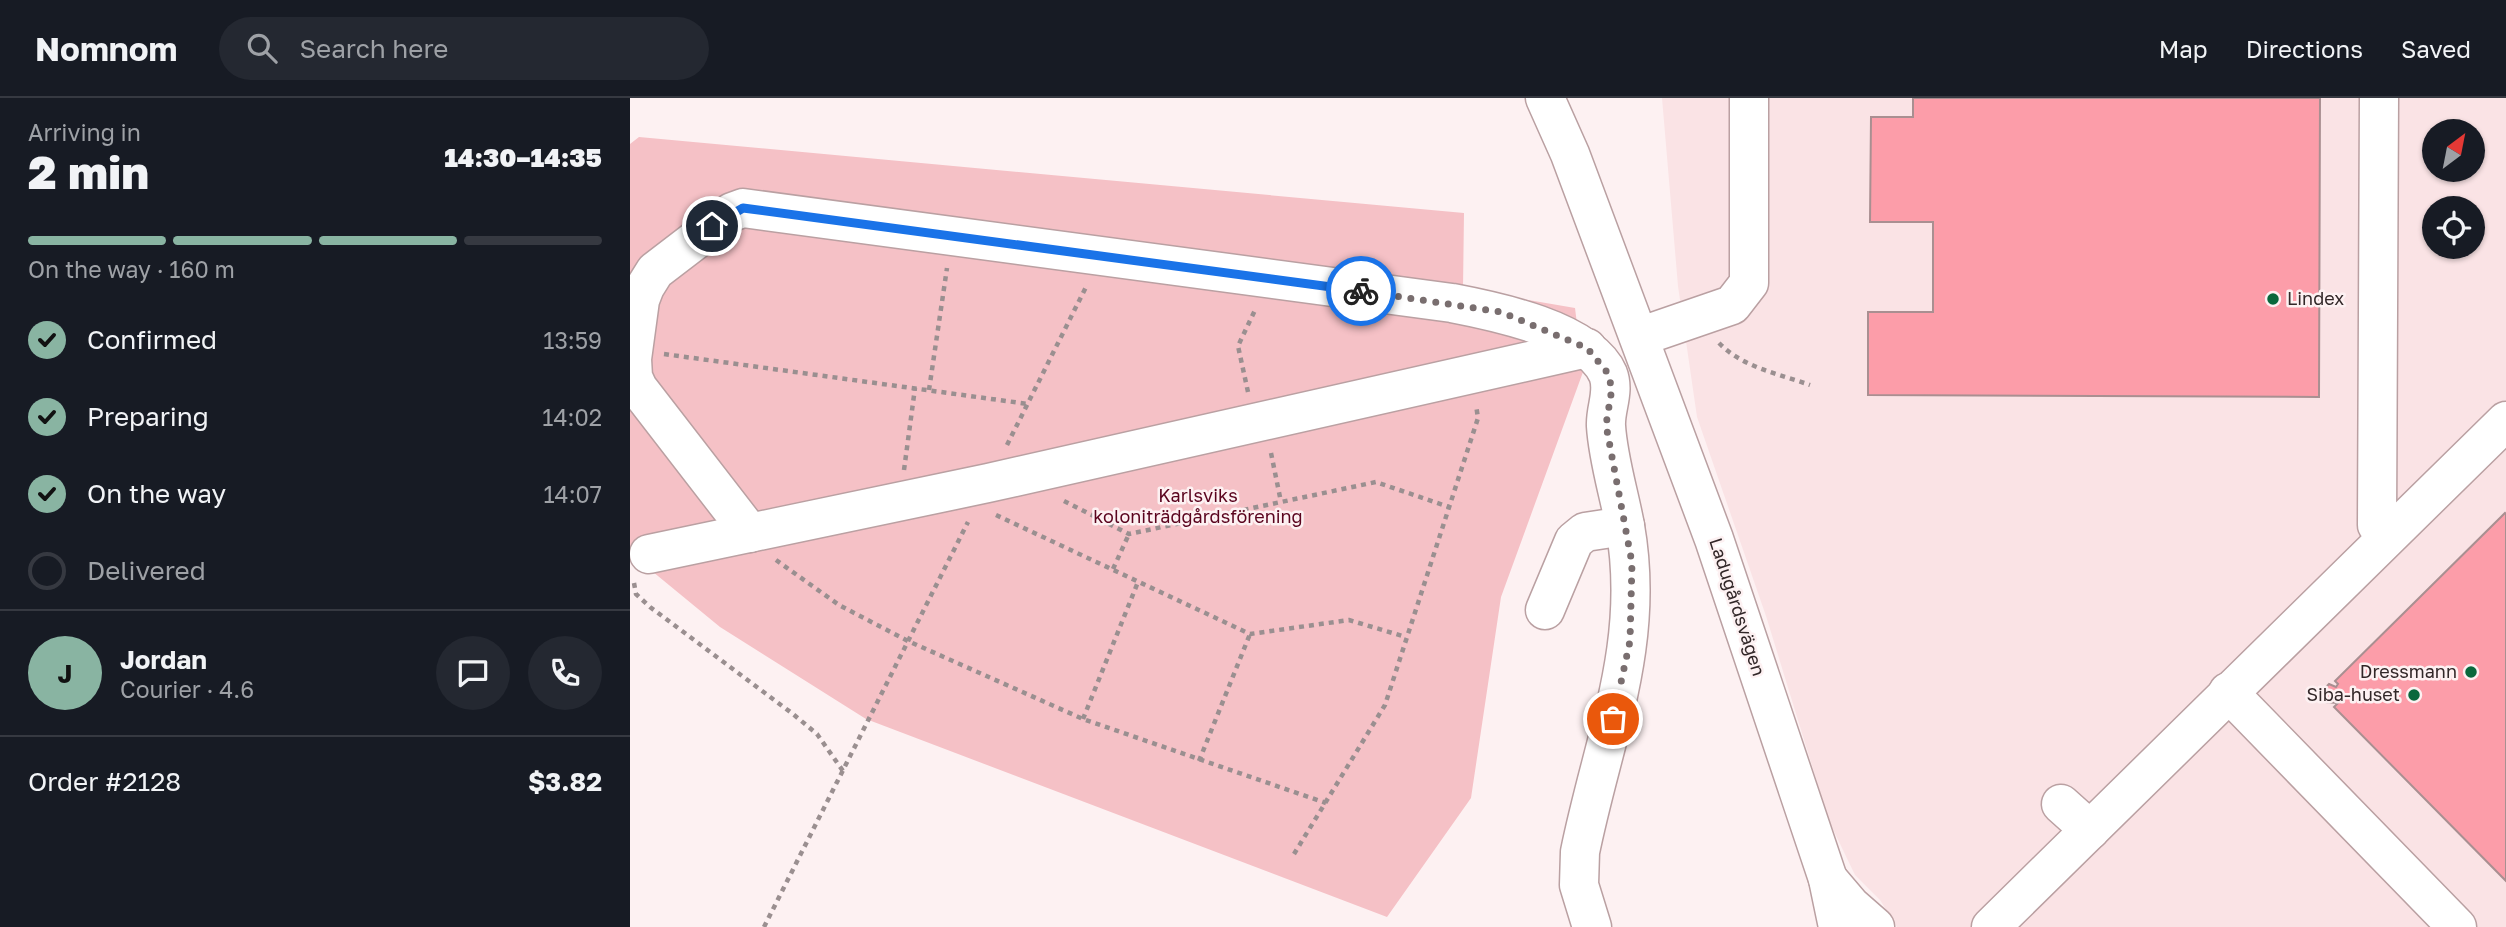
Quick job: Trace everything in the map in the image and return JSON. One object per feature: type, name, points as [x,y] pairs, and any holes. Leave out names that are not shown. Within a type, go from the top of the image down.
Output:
[{"type":"street","name":"Ladugårdsvägen","points":[[1545,98],[1639,337],[1714,539],[1828,879],[1838,927]]},
{"type":"street","points":[[1639,337],[1732,305],[1749,284],[1749,98]]},
{"type":"street","points":[[2379,98],[2378,525],[2387,536]]},
{"type":"street","points":[[750,533],[632,377],[640,300],[655,271],[732,212],[743,208],[1501,312],[1587,348],[1607,372],[1612,388],[1606,425],[1632,563],[1630,641],[1580,852],[1579,885],[1592,927]]},
{"type":"street","points":[[649,554],[899,502],[994,489],[1259,422],[1587,348]]},
{"type":"street","points":[[1991,927],[2506,421]]},
{"type":"street","points":[[1545,610],[1574,541],[1585,533],[1625,526]]},
{"type":"street","points":[[2228,692],[2457,927]]},
{"type":"street","points":[[2061,804],[2090,830]]},
{"type":"street","name":"Ladugårdsvägen","points":[[1828,879],[1851,906],[1875,927]]},
{"type":"path","points":[[929,390],[951,236]]},
{"type":"path","points":[[764,927],[908,641],[994,489],[1028,404],[1102,256]]},
{"type":"path","points":[[1270,279],[1238,346],[1281,502]]},
{"type":"path","points":[[633,349],[1028,404]]},
{"type":"path","points":[[1294,854],[1374,727],[1393,682],[1478,418],[1470,375]]},
{"type":"path","points":[[899,502],[915,388]]},
{"type":"path","points":[[994,489],[1129,534],[1376,482],[1449,507]]},
{"type":"path","points":[[994,489],[1113,569],[1251,634],[1349,620],[1406,637]]},
{"type":"path","points":[[750,533],[783,567],[806,584],[908,641],[1083,719],[1326,803]]},
{"type":"path","points":[[1113,569],[1129,534]]},
{"type":"path","points":[[649,554],[637,563],[633,577],[636,594],[817,734],[843,771]]},
{"type":"path","points":[[1083,719],[1138,582]]},
{"type":"path","points":[[1199,761],[1251,634]]},
{"type":"shaded area","points":[[1662,98],[2506,98],[2506,927],[1897,927],[1880,900],[1855,875],[1829,821],[1766,616],[1697,417],[1678,286]]},
{"type":"green space","name":"Karlsviks koloniträdgårdsförening","points":[[639,137],[1464,213],[1463,289],[1575,308],[1583,372],[1501,597],[1471,798],[1387,917],[866,719],[720,627],[630,553],[630,144]]},
{"type":"building","points":[[1913,98],[2320,98],[2319,397],[1868,395],[1868,312],[1933,312],[1933,222],[1870,222],[1871,117],[1913,117]]},
{"type":"building","name":"Siba-huset","points":[[2505,513],[2506,881],[2334,707],[2338,703],[2325,702],[2321,692],[2329,684],[2336,687],[2338,684],[2335,681]]},
{"type":"way so far","points":[[1361,291],[1501,312],[1587,348],[1607,372],[1612,388],[1606,425],[1632,563],[1630,641],[1613,719]]},
{"type":"place","name":"Lindex","points":[[2273,299]]},
{"type":"place","name":"Dressmann","points":[[2471,672]]},
{"type":"place","name":"Siba-huset","points":[[2414,695]]},
{"type":"route","points":[[712,226],[743,208],[1361,291]]}]
